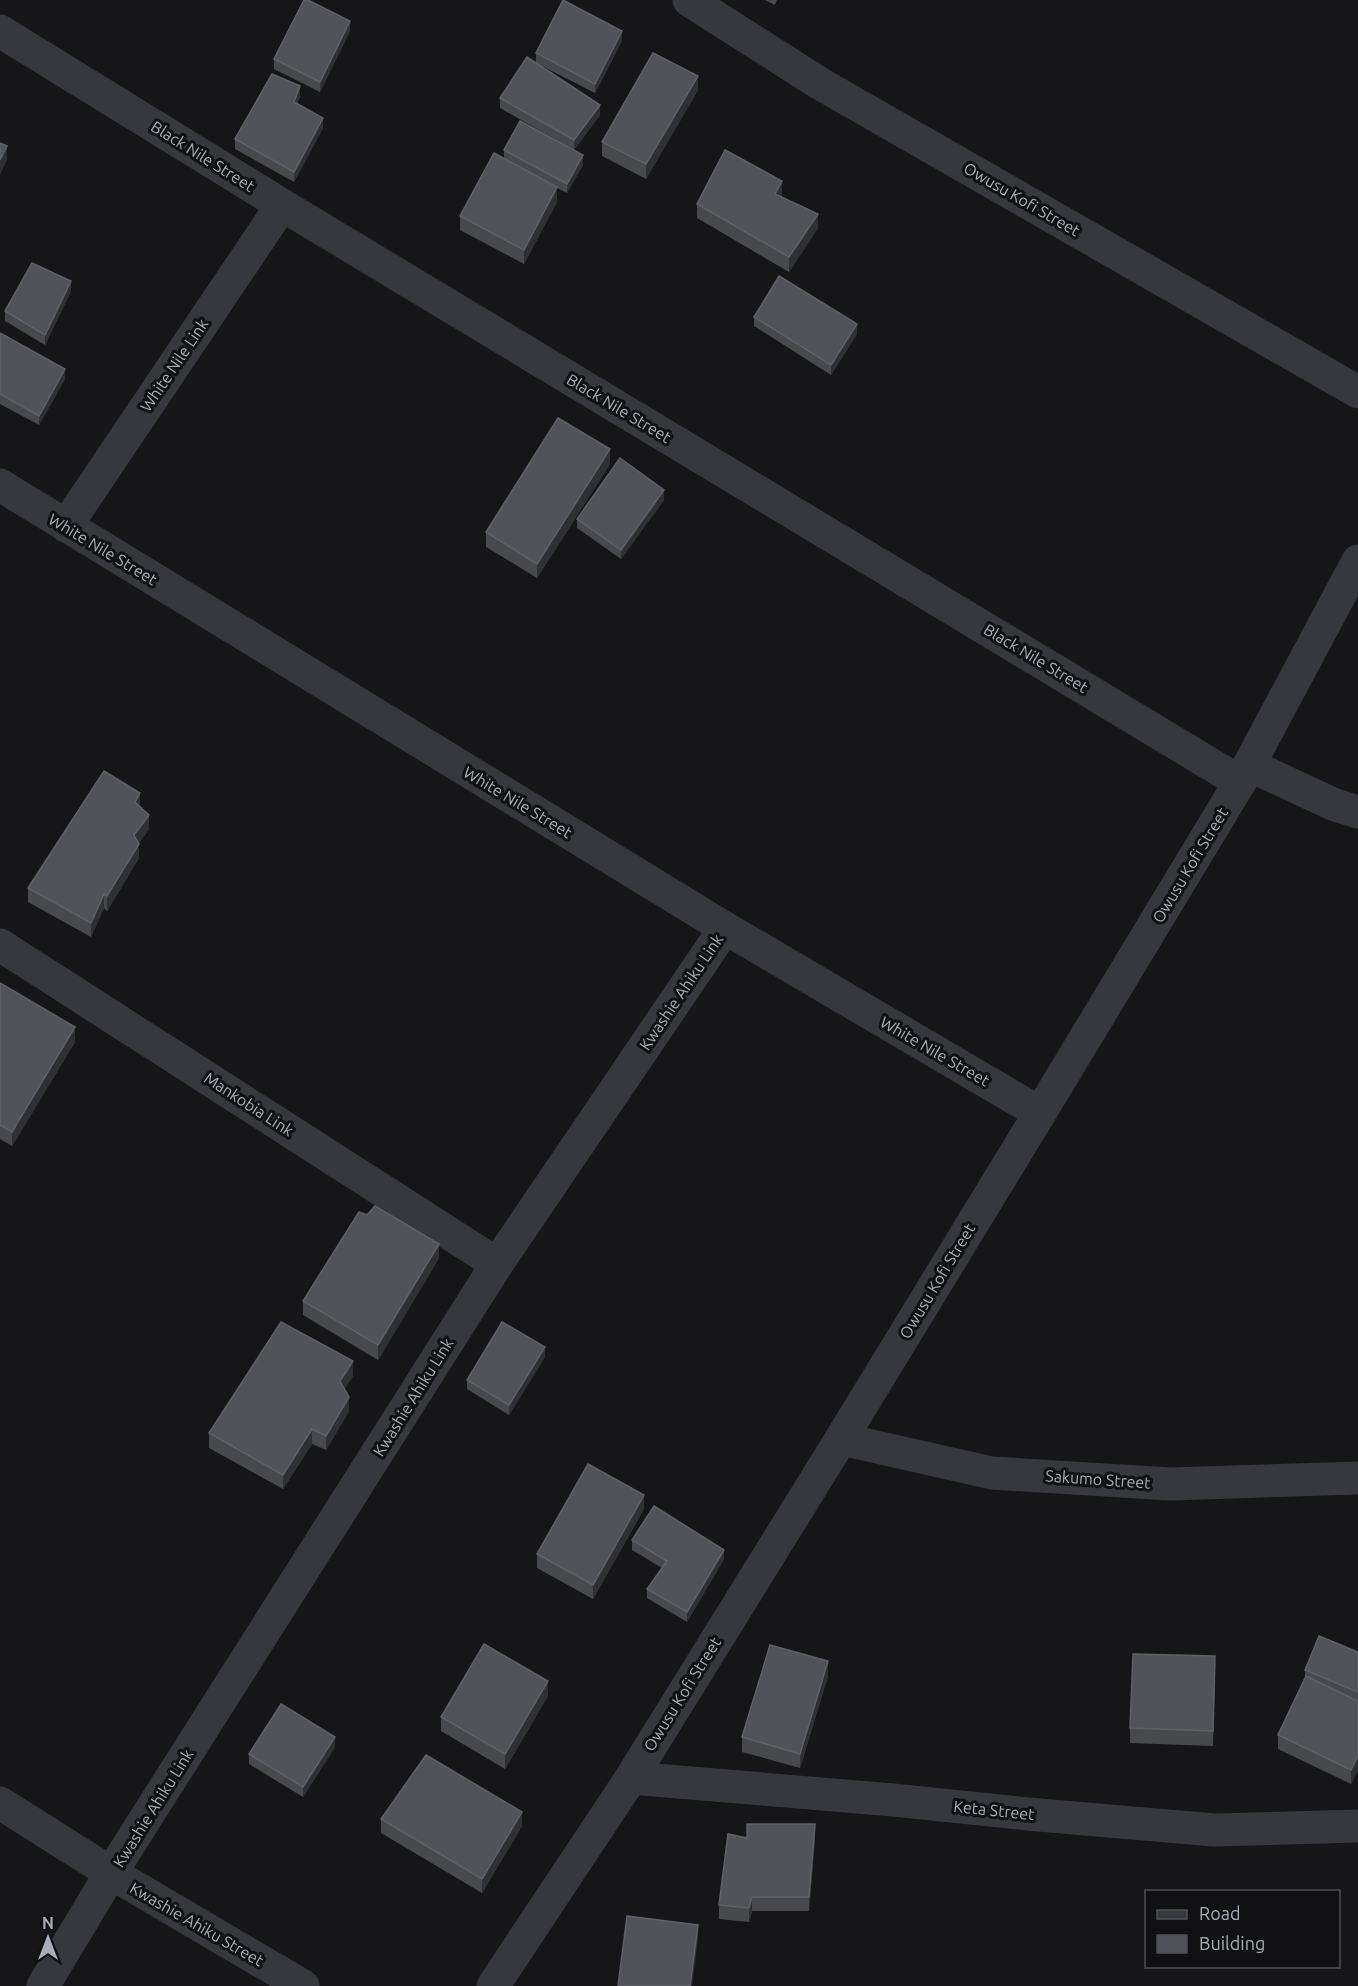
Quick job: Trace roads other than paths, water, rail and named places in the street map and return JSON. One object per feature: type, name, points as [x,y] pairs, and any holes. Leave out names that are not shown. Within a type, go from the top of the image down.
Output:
[{"type":"street","name":"Owusu Kofi Street","points":[[689,0],[819,83],[1358,392]]},
{"type":"street","name":"Black Nile Street","points":[[0,31],[282,205],[1245,773],[1358,812]]},
{"type":"street","name":"White Nile Link","points":[[66,526],[282,205]]},
{"type":"street","name":"White Nile Street","points":[[0,485],[725,928],[1040,1113]]},
{"type":"street","name":"Owusu Kofi Street","points":[[493,1986],[631,1778],[1040,1113],[1245,773],[1358,561]]},
{"type":"street","name":"Kwashie Ahiku Link","points":[[43,1986],[111,1874],[497,1264],[725,928]]},
{"type":"street","name":"Mankobia Link","points":[[0,945],[497,1264]]},
{"type":"street","name":"Sakumo Street","points":[[841,1439],[992,1473],[1170,1484],[1358,1478]]},
{"type":"street","name":"Keta Street","points":[[631,1778],[1214,1830],[1358,1826]]},
{"type":"street","name":"Kwashie Ahiku Street","points":[[0,1803],[111,1874],[303,1986]]}]
